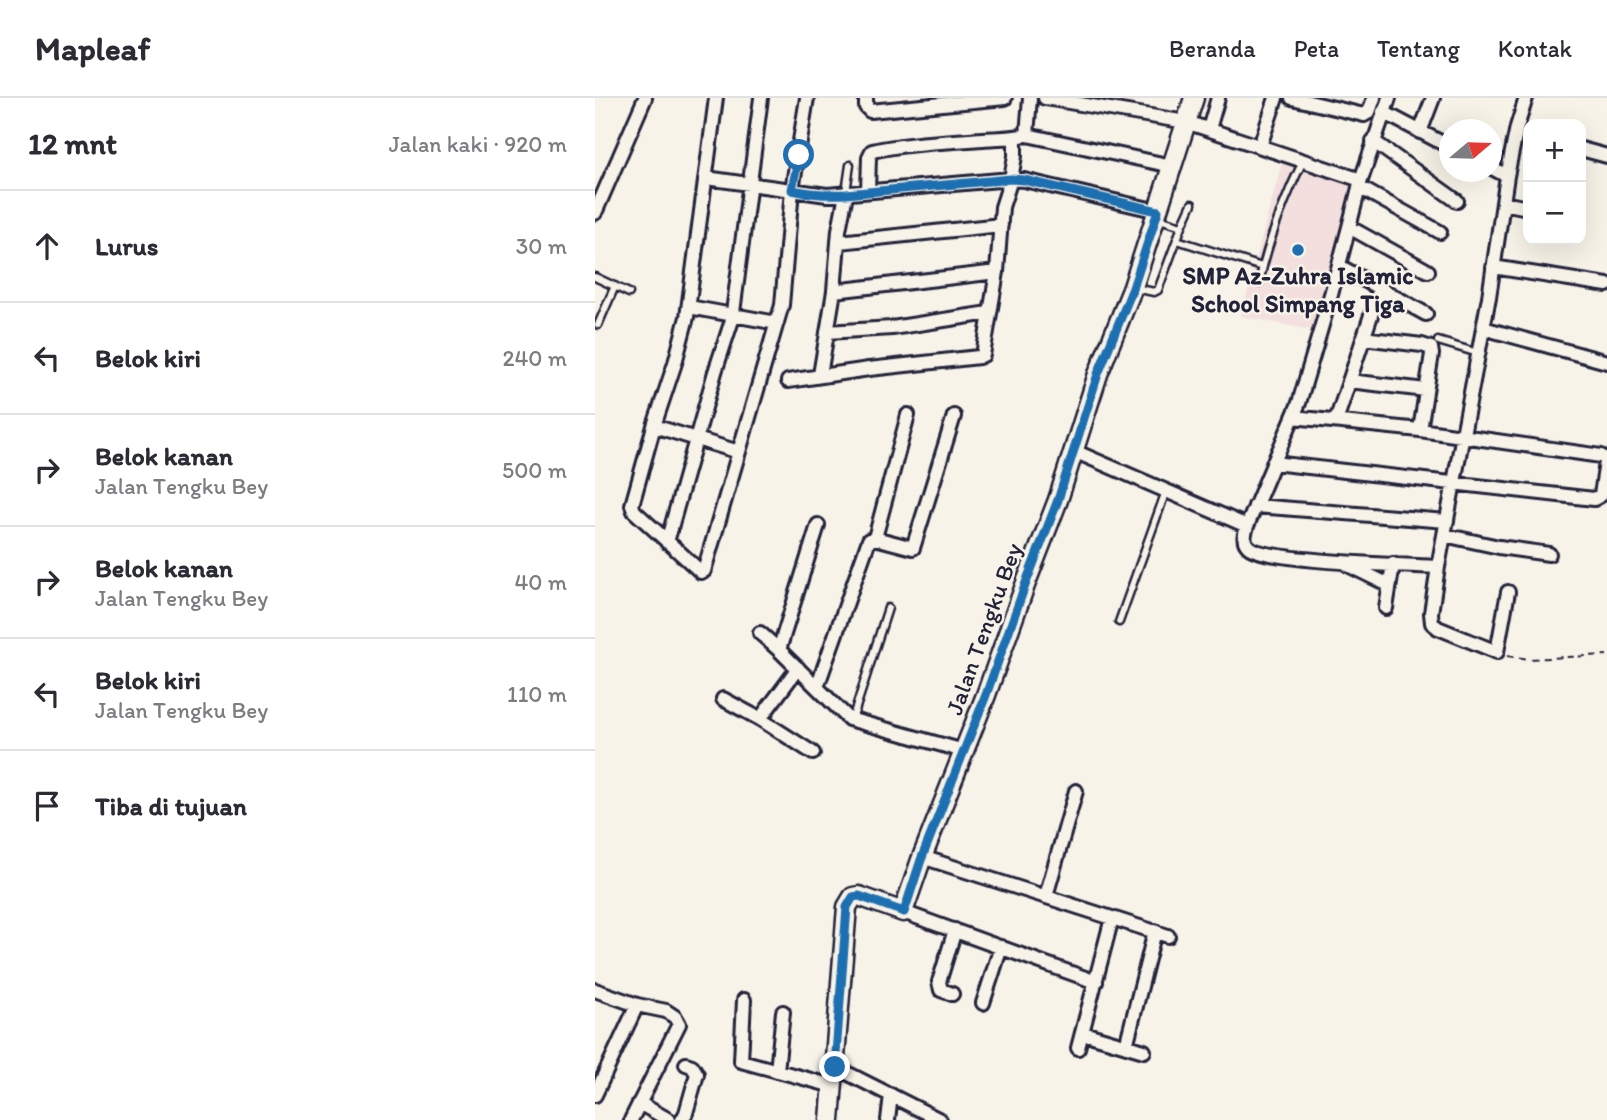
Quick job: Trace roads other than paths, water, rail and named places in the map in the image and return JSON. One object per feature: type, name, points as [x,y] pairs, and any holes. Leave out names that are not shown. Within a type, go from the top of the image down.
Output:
[{"type":"main road","name":"Jalan Tengku Bey","points":[[904,912],[1058,500],[1098,374],[1133,288],[1194,98]]},
{"type":"main road","points":[[830,1120],[847,907],[853,897],[859,896],[904,912]]},
{"type":"street","points":[[595,213],[645,98]]},
{"type":"street","points":[[716,98],[689,307],[632,505],[634,511],[701,572],[704,571],[782,305],[792,190],[807,98]]},
{"type":"street","points":[[667,542],[732,314],[761,98]]},
{"type":"street","points":[[868,104],[1005,98]]},
{"type":"street","points":[[788,381],[981,356],[984,352],[997,272],[1002,207],[1030,98]]},
{"type":"street","points":[[1045,98],[1186,122],[1303,160],[1360,184],[1440,232]]},
{"type":"street","points":[[1209,130],[1218,98]]},
{"type":"street","points":[[1260,146],[1276,98]]},
{"type":"street","points":[[1292,98],[1325,102],[1364,115],[1369,112],[1374,98]]},
{"type":"street","points":[[1389,98],[1360,184],[1299,403],[1244,536],[1251,550],[1261,553],[1342,562],[1438,567]]},
{"type":"street","points":[[1420,132],[1433,98]]},
{"type":"street","points":[[1508,593],[1497,652],[1438,628],[1432,623],[1438,567],[1483,328],[1507,176],[1522,133],[1526,98]]},
{"type":"street","points":[[1383,112],[1439,142]]},
{"type":"street","points":[[868,191],[869,157],[872,151],[942,142],[1021,136],[1172,166]]},
{"type":"street","points":[[1373,141],[1457,201]]},
{"type":"street","points":[[1586,150],[1607,156]]},
{"type":"street","points":[[1502,173],[1507,176]]},
{"type":"street","points":[[706,178],[827,195],[1024,180],[1157,214]]},
{"type":"street","points":[[820,376],[846,194]]},
{"type":"street","points":[[1503,204],[1523,207]]},
{"type":"street","points":[[839,242],[1002,225]]},
{"type":"street","points":[[1349,227],[1428,271]]},
{"type":"street","points":[[1339,266],[1426,314]]},
{"type":"street","points":[[1493,267],[1607,285]]},
{"type":"street","points":[[834,291],[997,272]]},
{"type":"street","points":[[1336,421],[1380,288]]},
{"type":"street","points":[[689,307],[777,323]]},
{"type":"street","points":[[827,332],[892,328],[989,313]]},
{"type":"street","points":[[1483,328],[1607,362]]},
{"type":"street","points":[[1363,338],[1430,348],[1420,430]]},
{"type":"street","points":[[1349,381],[1426,390]]},
{"type":"street","points":[[875,538],[908,415]]},
{"type":"street","points":[[817,687],[869,540],[875,538],[913,548],[954,416]]},
{"type":"street","points":[[1273,463],[1594,499],[1601,495],[1606,461],[1603,457],[1420,430],[1293,417]]},
{"type":"street","points":[[654,426],[739,452]]},
{"type":"street","points":[[1074,451],[1247,526]]},
{"type":"street","points":[[1255,506],[1447,521]]},
{"type":"street","points":[[779,650],[818,525]]},
{"type":"street","points":[[1444,535],[1549,554]]},
{"type":"street","points":[[1342,562],[1389,585]]},
{"type":"street","points":[[1385,608],[1393,564]]},
{"type":"street","points":[[760,633],[852,720],[964,751]]},
{"type":"street","points":[[760,719],[798,668]]},
{"type":"street","points":[[723,699],[813,753]]},
{"type":"street","points":[[1046,895],[1076,791]]},
{"type":"street","points":[[922,858],[1046,895],[1168,936]]},
{"type":"street","points":[[904,912],[1096,982]]},
{"type":"street","points":[[1078,1048],[1112,918]]},
{"type":"street","points":[[952,994],[941,990],[939,982],[955,930]]},
{"type":"street","points":[[1126,1046],[1155,931]]},
{"type":"street","points":[[983,1003],[1001,947]]},
{"type":"street","points":[[596,992],[672,1013],[679,1024],[631,1120]]},
{"type":"street","points":[[744,1000],[740,1059],[745,1063],[833,1086]]},
{"type":"street","points":[[595,1095],[637,1005]]},
{"type":"street","points":[[777,1072],[783,1012]]},
{"type":"street","points":[[1083,1033],[1144,1051]]},
{"type":"street","points":[[682,1120],[697,1077],[696,1070],[686,1064]]},
{"type":"street","points":[[835,1067],[940,1120]]},
{"type":"street","points":[[888,1120],[891,1095]]},
{"type":"street","points":[[639,1103],[669,1120]]},
{"type":"lane","points":[[1259,283],[1285,198],[1303,160]]},
{"type":"lane","points":[[846,194],[850,166]]},
{"type":"lane","points":[[1133,288],[1154,292],[1158,290],[1192,204]]},
{"type":"lane","points":[[1157,214],[1182,226]]},
{"type":"lane","points":[[1177,240],[1262,267]]},
{"type":"lane","points":[[595,277],[629,293]]},
{"type":"lane","points":[[598,325],[615,286]]},
{"type":"lane","points":[[1438,341],[1478,353]]},
{"type":"lane","points":[[1119,622],[1166,491]]},
{"type":"lane","points":[[852,720],[888,608]]},
{"type":"place","name":"SMP Az-Zuhra Islamic School Simpang Tiga","points":[[1298,250]]}]
